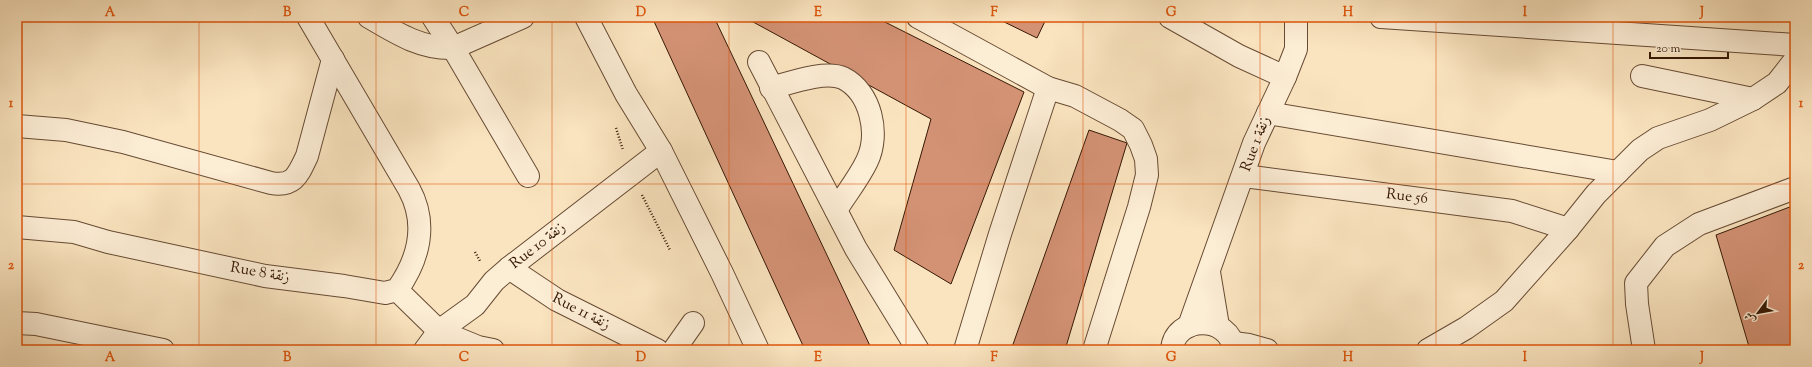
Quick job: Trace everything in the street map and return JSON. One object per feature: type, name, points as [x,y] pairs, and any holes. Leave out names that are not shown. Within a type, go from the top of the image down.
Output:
[{"type":"street","points":[[308,17],[410,189],[419,215],[420,236],[418,249],[411,266],[397,290],[443,339],[493,350]]},
{"type":"street","points":[[369,17],[414,42],[437,48],[453,48],[523,17]]},
{"type":"street","points":[[433,17],[453,48],[528,176]]},
{"type":"street","points":[[586,17],[626,94],[661,151],[722,273],[758,350]]},
{"type":"street","points":[[918,17],[1048,88],[1075,96],[1120,120],[1133,130],[1141,145],[1146,159],[1147,175],[1139,207],[1094,350]]},
{"type":"street","points":[[1170,17],[1239,56],[1285,77]]},
{"type":"street","name":"Rue 1 زنقة","points":[[1189,326],[1244,176],[1254,144],[1285,77],[1296,49],[1296,17]]},
{"type":"street","points":[[1381,17],[1795,45]]},
{"type":"street","points":[[17,126],[66,130],[123,142],[283,185],[292,181],[297,175],[307,156],[333,59]]},
{"type":"street","points":[[1428,350],[1466,328],[1504,301],[1568,229],[1596,194],[1640,150],[1658,138],[1710,120],[1753,99],[1777,83],[1795,60]]},
{"type":"street","points":[[759,62],[856,249],[918,350]]},
{"type":"street","points":[[772,88],[817,75],[842,78],[861,93],[870,113],[874,136],[867,161],[836,210]]},
{"type":"street","points":[[1642,76],[1753,99]]},
{"type":"street","points":[[965,350],[1000,234],[1048,88]]},
{"type":"street","points":[[1268,112],[1618,172]]},
{"type":"street","name":"Rue 10 زنقة","points":[[425,350],[443,339],[475,305],[494,281],[509,268],[661,151]]},
{"type":"street","name":"Rue 56","points":[[1244,176],[1512,211],[1568,229]]},
{"type":"street","points":[[1644,350],[1637,304],[1636,283],[1665,246],[1699,224],[1795,188]]},
{"type":"street","name":"Rue 8 زنقة","points":[[17,227],[74,232],[108,242],[265,276],[385,293],[397,290]]},
{"type":"street","name":"Rue 11 زنقة","points":[[509,268],[557,300],[657,350]]},
{"type":"street","points":[[1208,271],[1218,326]]},
{"type":"street","points":[[17,323],[44,326],[163,350]]},
{"type":"street","points":[[674,350],[693,323]]},
{"type":"street","points":[[1171,349],[1181,332],[1189,326],[1197,323],[1208,323],[1218,326],[1227,333],[1234,346],[1249,345],[1267,350]]},
{"type":"building","points":[[652,17],[714,17],[872,350],[805,350]]},
{"type":"building","points":[[744,17],[875,17],[1024,92],[951,284],[894,250],[931,119]]},
{"type":"building","points":[[994,17],[1047,17],[1037,38]]},
{"type":"building","points":[[1089,130],[1127,143],[1065,350],[1011,350]]},
{"type":"building","points":[[1795,205],[1795,350],[1750,350],[1716,235]]}]
